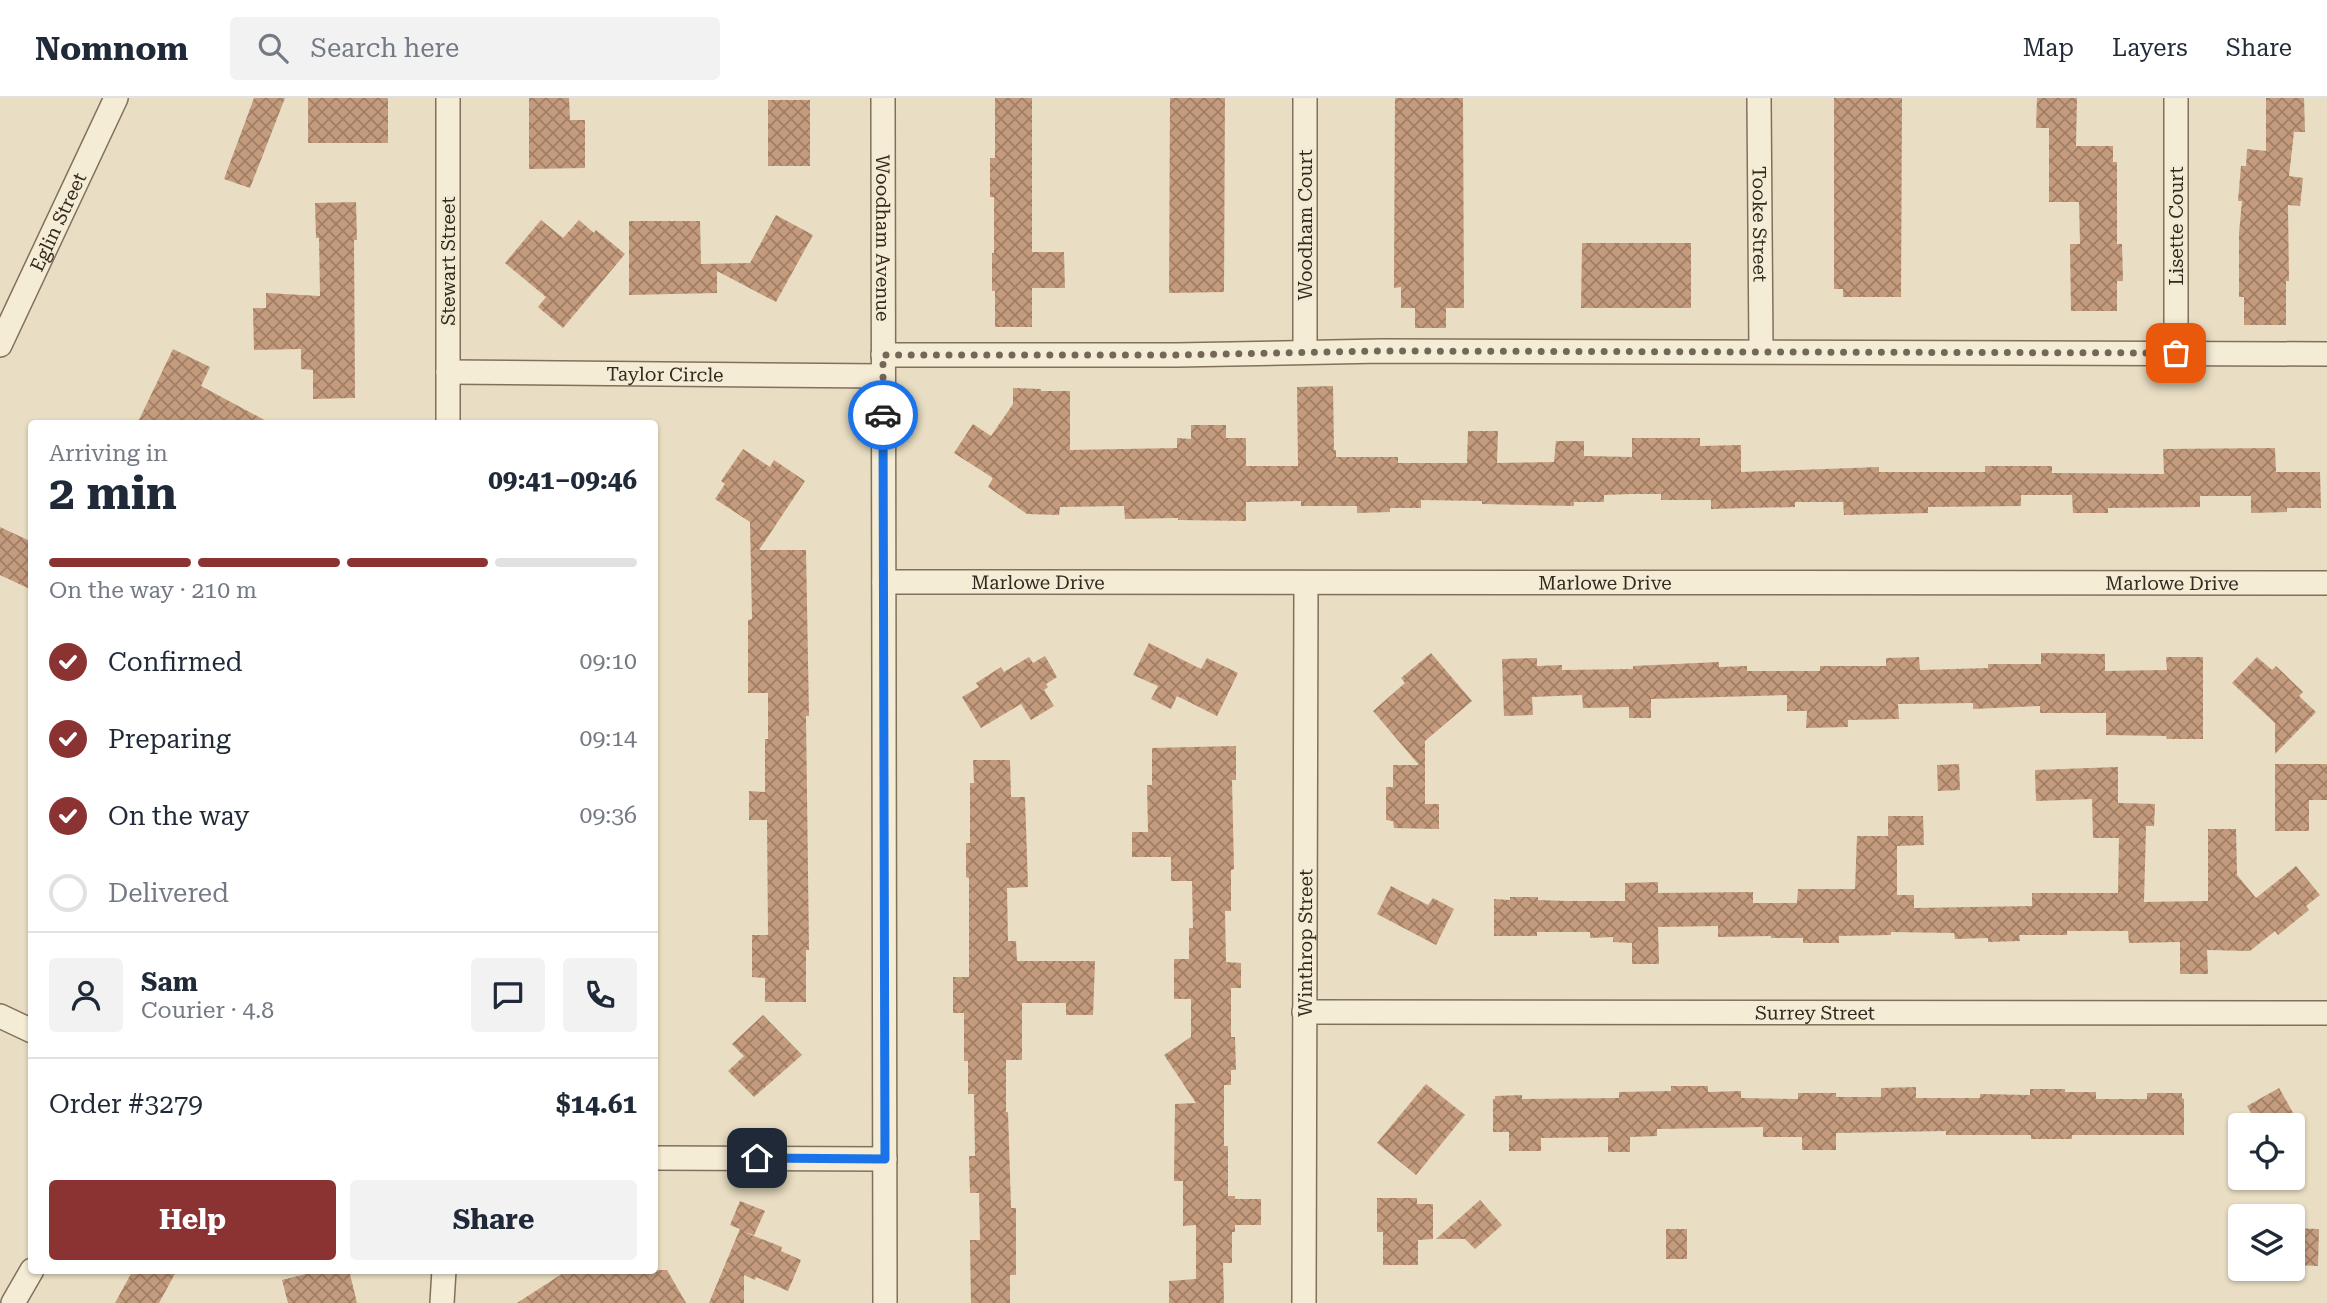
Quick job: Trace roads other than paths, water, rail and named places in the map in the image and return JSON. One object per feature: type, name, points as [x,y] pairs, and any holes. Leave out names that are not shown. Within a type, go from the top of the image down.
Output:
[{"type":"street","name":"Eglin Street","points":[[0,345],[116,98]]},
{"type":"street","name":"Stewart Street","points":[[446,419],[448,98]]},
{"type":"street","name":"Woodham Avenue","points":[[883,98],[885,1303]]},
{"type":"street","name":"Woodham Court","points":[[1305,98],[1305,352]]},
{"type":"street","name":"Tooke Street","points":[[1759,98],[1761,351]]},
{"type":"street","name":"Lisette Court","points":[[2176,98],[2176,353]]},
{"type":"street","name":"Taylor Circle","points":[[448,372],[883,366],[1305,352],[1761,351],[2327,355]]},
{"type":"street","name":"Marlowe Drive","points":[[884,582],[2327,583]]},
{"type":"street","name":"Winthrop Street","points":[[1304,1303],[1306,583]]},
{"type":"street","name":"Surrey Street","points":[[1304,1012],[2327,1013]]},
{"type":"street","points":[[0,1016],[28,1029]]},
{"type":"street","points":[[658,1158],[885,1159]]},
{"type":"street","points":[[13,1303],[30,1274]]},
{"type":"street","points":[[442,1303],[444,1274]]}]
